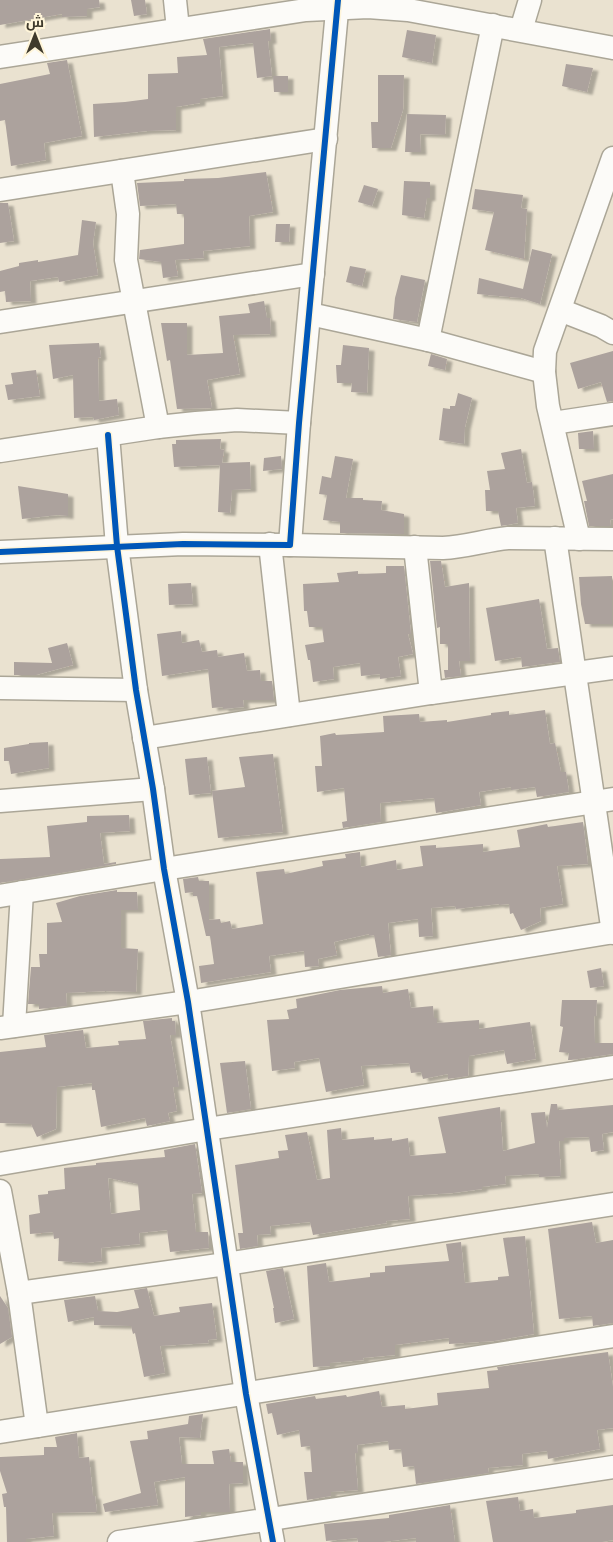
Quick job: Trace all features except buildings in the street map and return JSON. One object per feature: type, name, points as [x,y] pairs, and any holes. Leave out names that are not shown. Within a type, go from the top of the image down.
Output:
[{"type":"street","points":[[175,0],[178,29]]},
{"type":"street","points":[[521,30],[530,0]]},
{"type":"street","points":[[289,716],[280,545],[299,423],[337,4]]},
{"type":"street","points":[[0,57],[337,4],[410,5],[493,25],[613,48]]},
{"type":"street","points":[[428,340],[493,25]]},
{"type":"street","points":[[0,190],[326,139]]},
{"type":"street","points":[[579,539],[548,406],[544,372],[545,351],[609,181],[613,158]]},
{"type":"street","points":[[122,171],[128,214],[126,260],[158,427]]},
{"type":"street","points":[[0,322],[313,274]]},
{"type":"street","points":[[560,310],[601,326],[613,333]]},
{"type":"street","points":[[310,314],[428,340],[544,372]]},
{"type":"street","points":[[553,423],[613,414]]},
{"type":"street","points":[[0,451],[158,427],[237,420],[299,423]]},
{"type":"street","points":[[108,435],[117,546],[136,690],[164,868],[188,1002],[246,1394],[273,1542]]},
{"type":"street","points":[[555,538],[576,674],[603,800],[613,932],[188,1002],[7,1027],[11,894],[164,868],[603,800]]},
{"type":"street","points":[[0,552],[183,544],[455,548],[493,539],[613,539]]},
{"type":"street","points":[[415,547],[431,693]]},
{"type":"street","points":[[144,738],[431,693],[613,668]]},
{"type":"street","points":[[0,688],[136,690]]},
{"type":"street","points":[[0,801],[153,789]]},
{"type":"street","points":[[0,1164],[613,1067]]},
{"type":"street","points":[[0,1191],[19,1293],[37,1426]]},
{"type":"street","points":[[19,1293],[226,1264],[613,1204]]},
{"type":"street","points":[[0,1432],[613,1336]]},
{"type":"street","points":[[119,1542],[613,1467]]},
{"type":"cycle path","points":[[0,552],[183,544],[290,545],[299,423],[338,0]]},
{"type":"cycle path","points":[[108,435],[117,546],[136,690],[164,869],[188,1002],[246,1394],[273,1542]]}]
